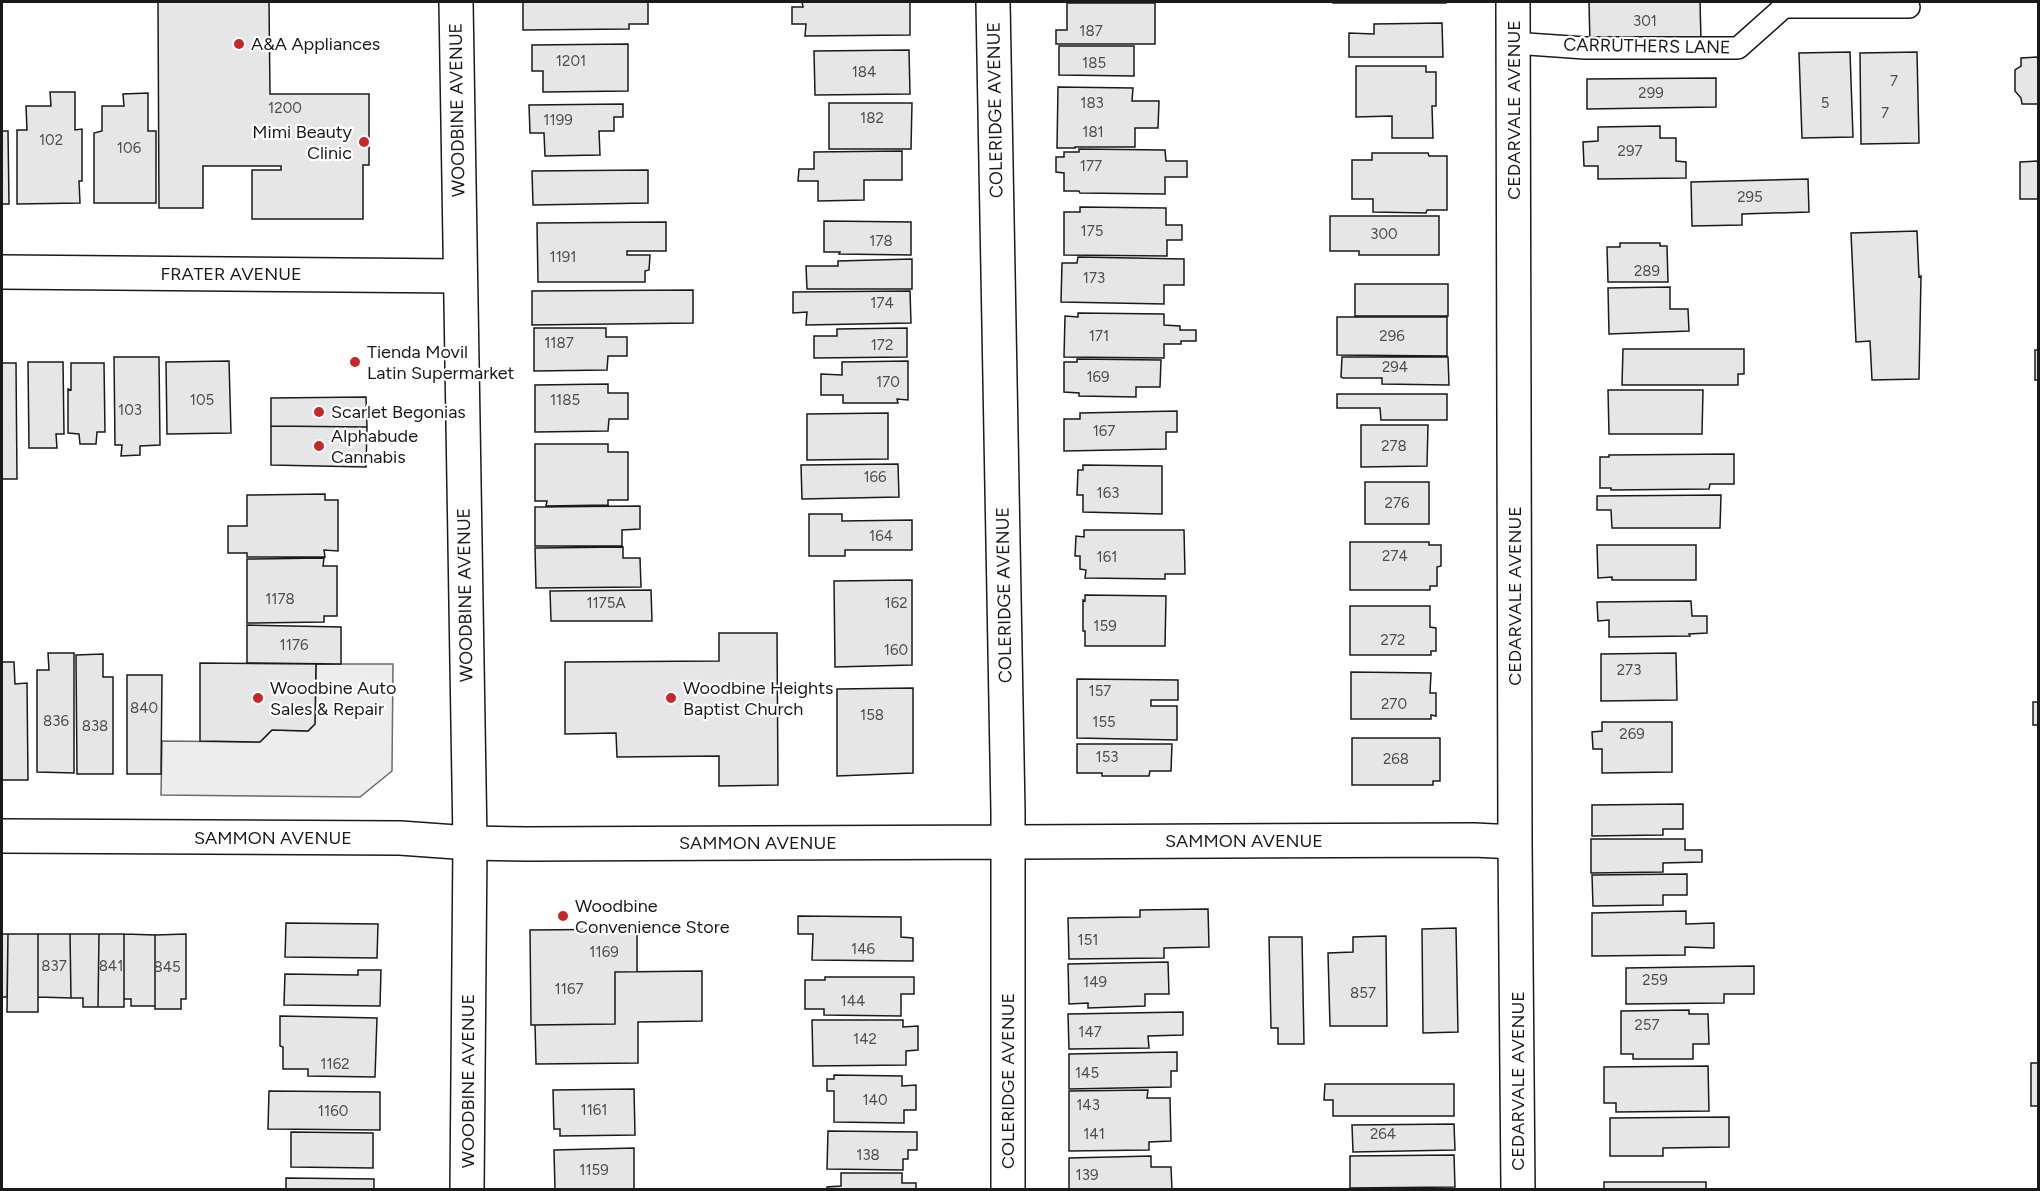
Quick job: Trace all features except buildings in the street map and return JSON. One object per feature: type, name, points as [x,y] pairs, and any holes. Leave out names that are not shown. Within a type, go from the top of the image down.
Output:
[{"type":"street","name":"WOODBINE AVENUE","points":[[456,2],[470,843],[467,1190]]},
{"type":"street","name":"COLERIDGE AVENUE","points":[[993,2],[1008,843],[1008,1190]]},
{"type":"street","name":"CEDARVALE AVENUE","points":[[1513,2],[1518,1190]]},
{"type":"street","name":"FRATER AVENUE","points":[[2,272],[460,276]]},
{"type":"street","name":"SAMMON AVENUE","points":[[2,836],[400,838],[470,843],[1414,840],[1515,842]]},
{"type":"lane","name":"CARRUTHERS LANE","points":[[1514,43],[1585,48],[1738,48],[1784,7],[1909,7]]},
{"type":"shaded area","points":[[316,664],[393,664],[392,771],[360,797],[161,795],[162,741],[260,742],[272,730],[308,731],[315,724]]},
{"type":"place","name":"A&A Appliances","points":[[239,44]]},
{"type":"place","name":"Mimi Beauty Clinic","points":[[364,142]]},
{"type":"place","name":"Tienda Movil Latin Supermarket","points":[[355,362]]},
{"type":"place","name":"Scarlet Begonias","points":[[319,412]]},
{"type":"place","name":"Alphabude Cannabis","points":[[319,446]]},
{"type":"place","name":"Woodbine Auto Sales & Repair","points":[[258,698]]},
{"type":"place","name":"Woodbine Heights Baptist Church","points":[[671,698]]},
{"type":"place","name":"Woodbine Convenience Store","points":[[563,916]]}]
